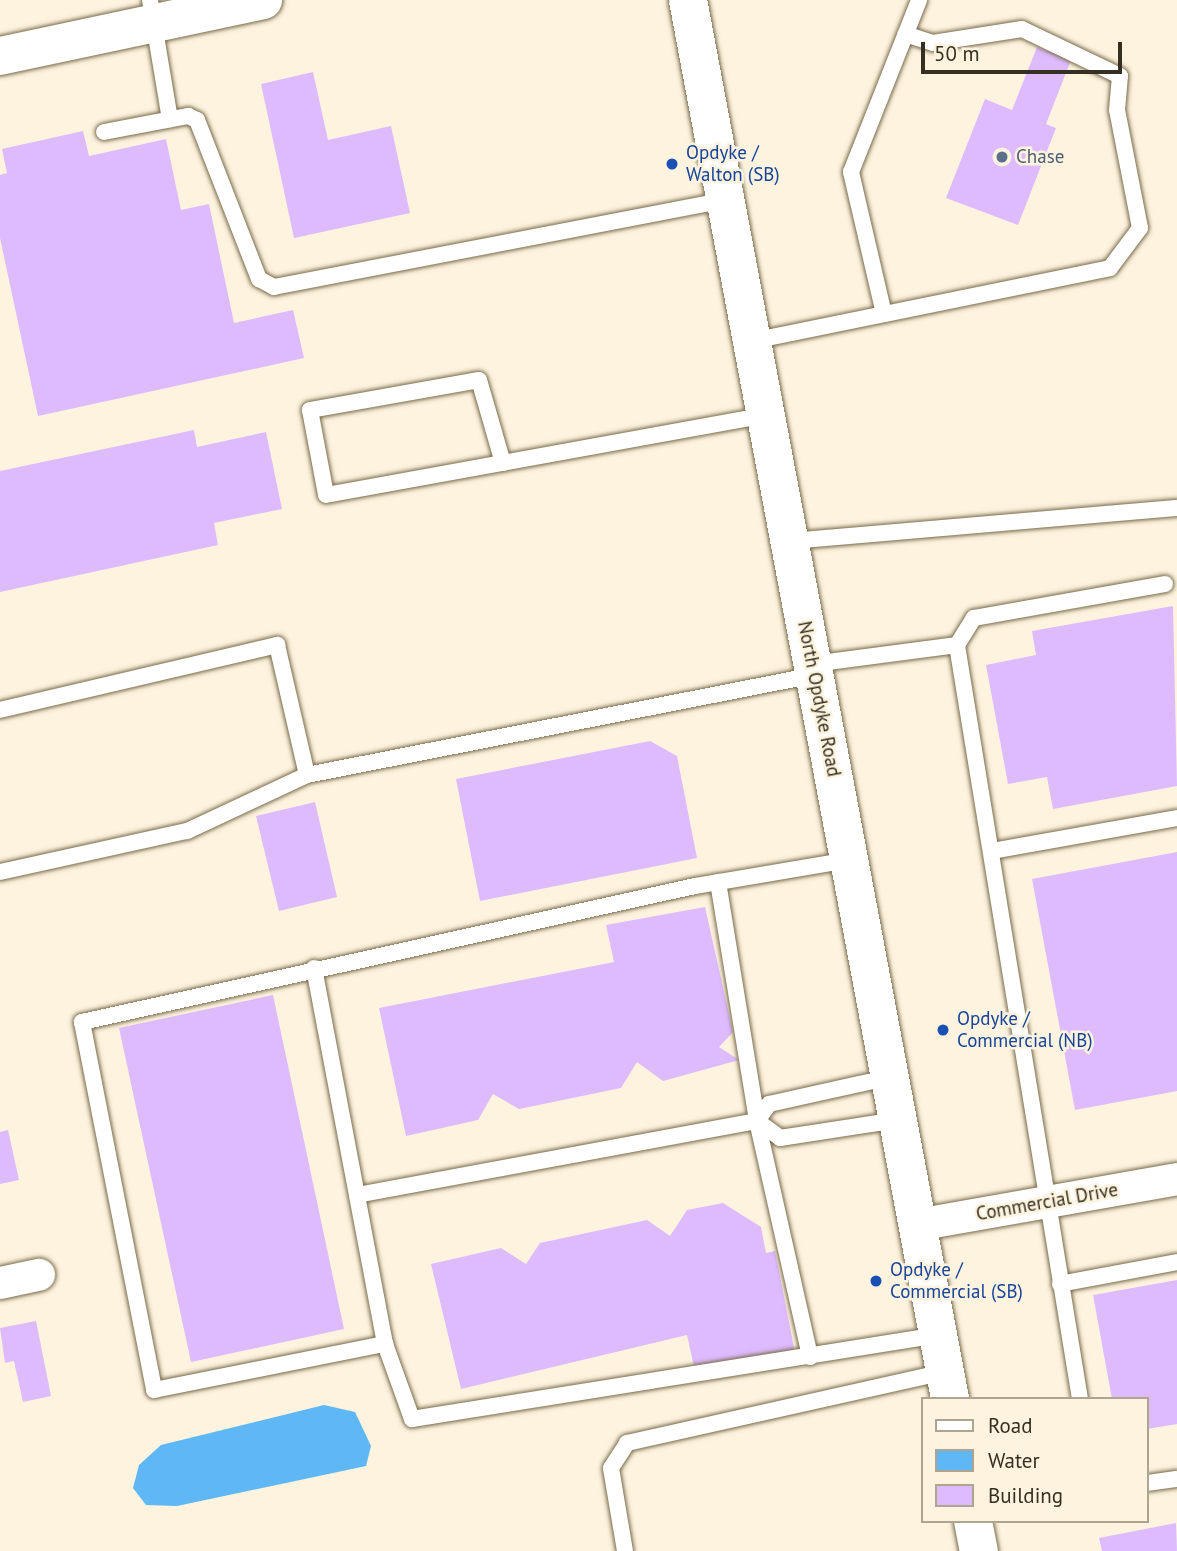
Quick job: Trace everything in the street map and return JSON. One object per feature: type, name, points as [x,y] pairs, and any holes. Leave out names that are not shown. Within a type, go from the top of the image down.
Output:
[{"type":"main road","points":[[0,57],[152,12],[262,0]]},
{"type":"main road","name":"North Opdyke Road","points":[[688,0],[948,1386]]},
{"type":"main road","points":[[973,1523],[979,1551]]},
{"type":"street","name":"Commercial Drive","points":[[917,1225],[1177,1179]]},
{"type":"street","points":[[0,1283],[39,1275]]},
{"type":"lane","points":[[884,314],[851,172],[919,0]]},
{"type":"lane","points":[[152,12],[170,119]]},
{"type":"lane","points":[[752,341],[1110,268],[1140,228],[1117,110],[1120,76],[1022,29],[933,43],[905,34]]},
{"type":"lane","points":[[104,131],[192,116],[200,125],[259,279],[267,287],[726,200]]},
{"type":"lane","points":[[503,463],[479,380],[310,410],[326,495],[503,463],[766,415]]},
{"type":"lane","points":[[790,541],[1177,508]]},
{"type":"lane","points":[[1080,1397],[1045,1202],[992,851],[957,645],[974,618],[1165,584]]},
{"type":"lane","points":[[0,710],[277,645],[307,775]]},
{"type":"lane","points":[[0,872],[187,831],[307,775],[814,670],[957,645]]},
{"type":"lane","points":[[992,851],[1177,818]]},
{"type":"lane","points":[[385,1344],[154,1390],[82,1022],[314,968],[718,882],[849,860]]},
{"type":"lane","points":[[718,882],[757,1121],[810,1357]]},
{"type":"lane","points":[[314,968],[385,1344],[412,1419],[938,1335]]},
{"type":"lane","points":[[357,1195],[757,1121],[769,1104],[891,1077]]},
{"type":"lane","points":[[757,1121],[779,1138],[898,1120]]},
{"type":"lane","points":[[1060,1284],[1177,1262]]},
{"type":"lane","points":[[625,1551],[611,1468],[627,1443],[948,1386]]},
{"type":"lane","points":[[1149,1483],[1177,1479]]},
{"type":"water","points":[[324,1405],[355,1412],[371,1446],[366,1466],[177,1506],[146,1505],[133,1488],[139,1465],[161,1445]]},
{"type":"building","points":[[1037,47],[1071,60],[1046,124],[1056,128],[1018,225],[946,198],[985,99],[1012,110]]},
{"type":"building","points":[[313,72],[328,140],[391,126],[410,213],[294,238],[261,84]]},
{"type":"building","points":[[83,131],[89,156],[166,139],[181,210],[209,204],[234,323],[293,310],[304,358],[38,416],[0,238],[0,175],[7,173],[2,149]]},
{"type":"building","points":[[194,430],[197,447],[266,432],[282,509],[214,523],[218,545],[0,592],[0,471]]},
{"type":"building","points":[[1173,606],[1177,786],[1053,809],[1047,777],[1008,784],[986,665],[1036,655],[1032,631]]},
{"type":"building","points":[[650,741],[677,756],[697,858],[480,901],[456,779]]},
{"type":"building","points":[[315,802],[337,897],[279,911],[256,816]]},
{"type":"building","points":[[1177,852],[1177,1091],[1075,1110],[1032,879]]},
{"type":"building","points":[[705,907],[733,1032],[719,1047],[739,1060],[663,1081],[637,1062],[621,1088],[519,1109],[493,1094],[478,1120],[406,1136],[379,1008],[614,962],[606,925]]},
{"type":"building","points":[[273,995],[344,1329],[191,1362],[119,1028]]},
{"type":"building","points":[[8,1130],[19,1180],[0,1184],[0,1132]]},
{"type":"building","points":[[723,1203],[761,1227],[766,1253],[775,1251],[795,1353],[695,1371],[687,1335],[461,1389],[431,1264],[501,1248],[526,1264],[540,1243],[647,1220],[670,1236],[687,1210]]},
{"type":"building","points":[[1177,1280],[1177,1424],[1149,1429],[1149,1397],[1112,1397],[1093,1295]]},
{"type":"building","points":[[36,1321],[51,1396],[23,1402],[14,1361],[5,1363],[0,1328]]},
{"type":"building","points":[[1176,1523],[1177,1551],[1102,1551],[1099,1538]]},
{"type":"place","name":"Chase","points":[[1002,157]]},
{"type":"place","name":"Opdyke / Walton (SB)","points":[[672,164]]},
{"type":"place","name":"Opdyke / Commercial (NB)","points":[[943,1030]]},
{"type":"place","name":"Opdyke / Commercial (SB)","points":[[876,1281]]}]
